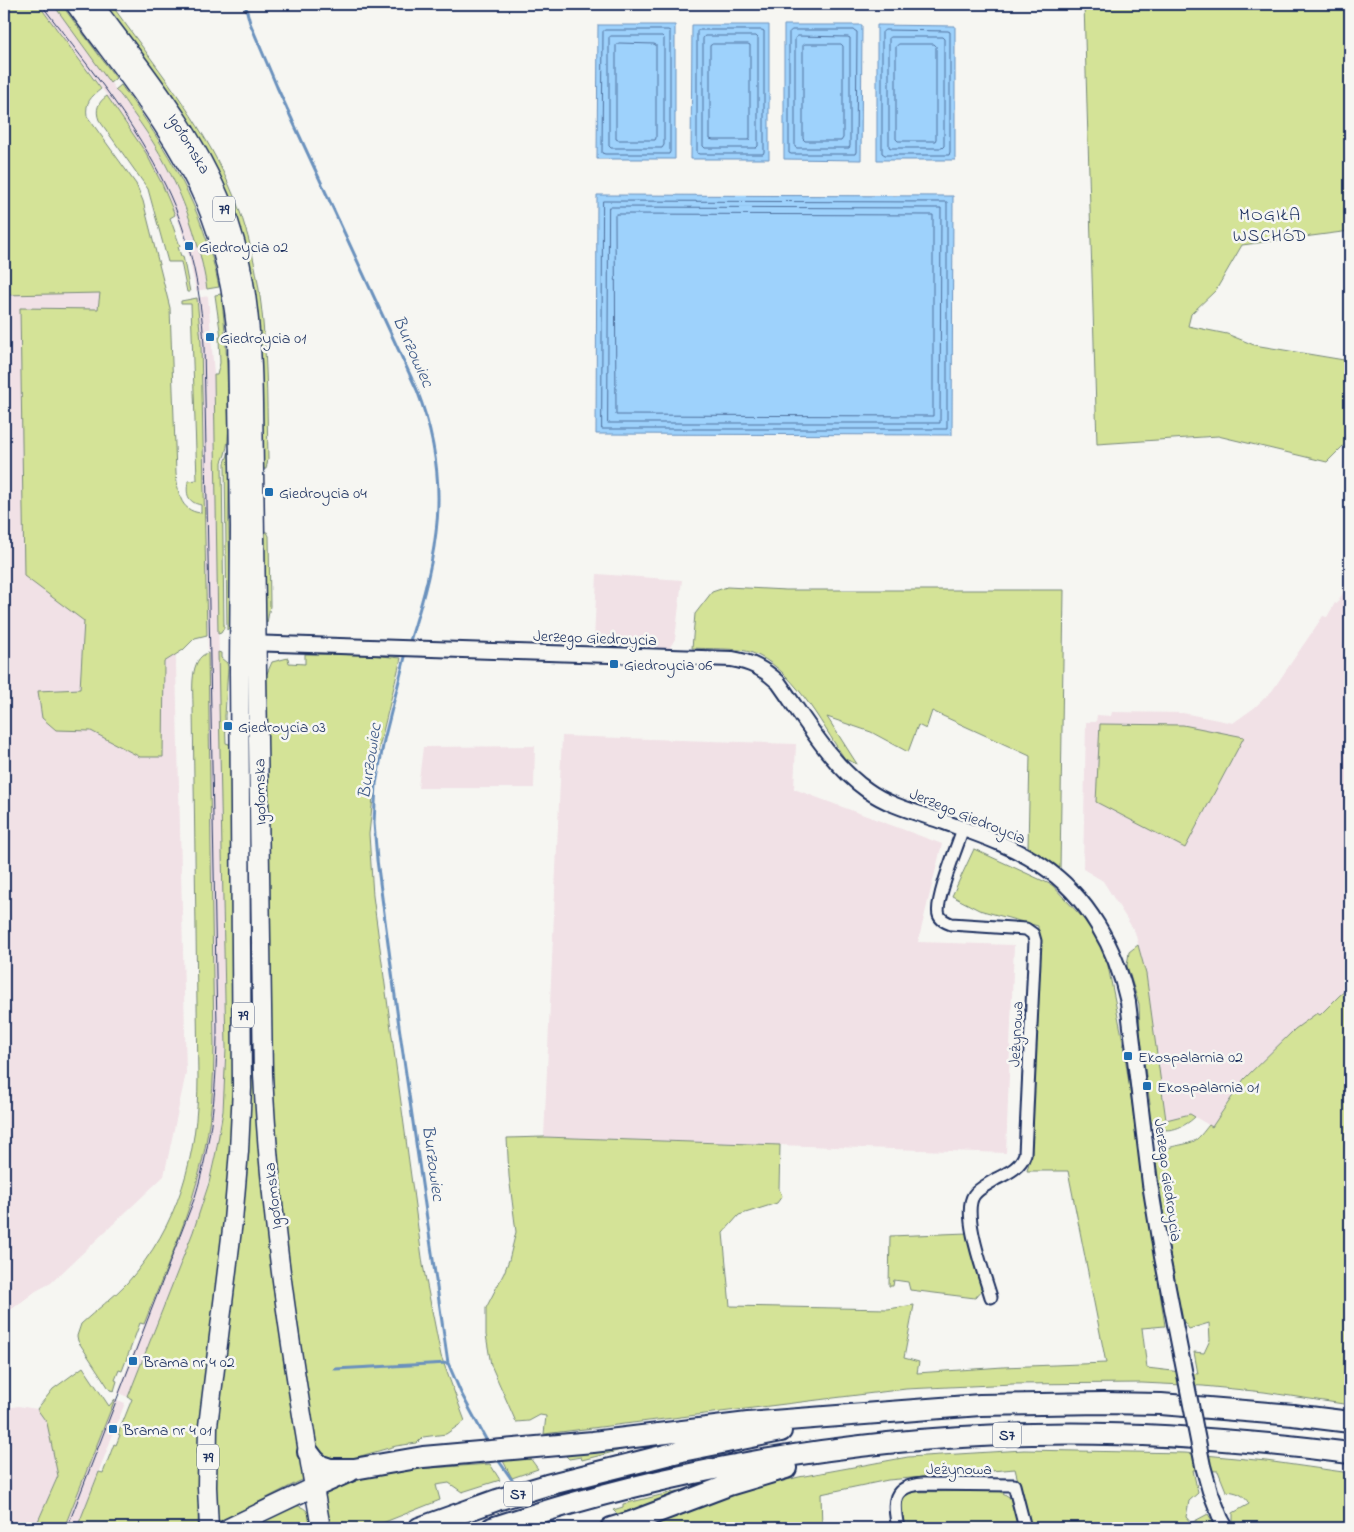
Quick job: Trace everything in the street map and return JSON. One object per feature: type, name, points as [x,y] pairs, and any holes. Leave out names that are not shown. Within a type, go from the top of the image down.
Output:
[{"type":"highway","name":"S7","points":[[419,1528],[497,1500],[591,1474],[682,1451],[847,1417],[980,1405],[1103,1403],[1222,1408],[1350,1422]]},
{"type":"highway","points":[[308,1452],[321,1466],[330,1469],[354,1469],[423,1457],[654,1436],[748,1423],[847,1417]]},
{"type":"highway","name":"S7","points":[[492,1528],[673,1478],[752,1462],[884,1443],[968,1436],[1155,1435],[1238,1441],[1350,1453]]},
{"type":"highway","points":[[612,1528],[729,1485],[840,1449]]},
{"type":"highway","points":[[314,1488],[354,1469]]},
{"type":"main road","name":"Igołomska","points":[[75,4],[144,98],[186,163],[206,204],[224,257],[234,307],[238,359],[242,1088],[235,1196],[208,1426],[207,1487],[209,1528]]},
{"type":"main road","name":"Igołomska","points":[[93,4],[171,110],[195,148],[222,202],[236,248],[246,292],[251,337],[263,1054],[266,1128],[278,1250],[321,1528]]},
{"type":"main road","points":[[228,1528],[314,1488]]},
{"type":"street","name":"Jerzego Giedroycia","points":[[239,643],[732,659],[748,663],[765,670],[778,682],[846,774],[868,792],[887,802],[1002,844],[1042,865],[1061,881],[1080,900],[1100,926],[1111,947],[1124,981],[1159,1242],[1203,1466],[1212,1496],[1224,1524]]},
{"type":"street","name":"Jeżynowa","points":[[963,829],[941,894],[938,905],[939,915],[951,924],[1026,928],[1033,934],[1035,941],[1025,1154],[1017,1167],[975,1194],[970,1208],[974,1238],[991,1297]]},
{"type":"street","name":"Jeżynowa","points":[[898,1528],[894,1509],[896,1495],[901,1490],[910,1486],[923,1484],[1014,1485],[1025,1528]]},
{"type":"shaded area","points":[[38,4],[53,4],[136,117],[157,149],[175,183],[192,226],[207,289],[196,291],[180,225],[146,153],[108,97]]},
{"type":"shaded area","points":[[4,16],[168,338],[186,1073],[164,1176],[51,1283],[36,1291],[4,1315]]},
{"type":"shaded area","points":[[208,296],[214,375],[225,1092],[216,1152],[200,1213],[128,1397],[118,1393],[188,1209],[202,1161],[209,1123],[213,1082],[208,653],[201,342],[197,298]]},
{"type":"shaded area","points":[[597,574],[682,580],[675,639],[669,649],[648,648],[648,644],[594,641]]},
{"type":"shaded area","points":[[1350,579],[1350,987],[1320,1016],[1244,1078],[1212,1127],[1190,1114],[1166,1121],[1146,974],[1135,932],[1103,881],[1083,869],[1086,722],[1096,722],[1097,715],[1111,716],[1112,712],[1183,713],[1233,723],[1254,708],[1272,691],[1323,616],[1327,617],[1335,603],[1337,604]]},
{"type":"shaded area","points":[[562,736],[796,744],[794,789],[942,844],[918,942],[1014,945],[1006,1153],[544,1137]]},
{"type":"shaded area","points":[[535,746],[534,788],[418,788],[423,747]]},
{"type":"shaded area","points":[[115,1399],[125,1403],[77,1528],[64,1528]]},
{"type":"shaded area","points":[[18,1406],[37,1409],[47,1422],[58,1476],[35,1528],[4,1528],[4,1409]]},
{"type":"green space","points":[[4,4],[38,4],[101,89],[90,100],[87,107],[87,116],[136,184],[143,201],[170,308],[176,473],[179,493],[188,508],[201,513],[201,505],[190,500],[187,490],[188,481],[197,480],[191,304],[181,304],[181,301],[197,298],[201,342],[207,635],[195,638],[183,650],[164,662],[163,757],[140,757],[91,731],[56,730],[42,718],[38,691],[80,689],[84,621],[24,576],[20,308],[98,309],[100,293],[4,295]]},
{"type":"green space","points":[[53,4],[61,4],[116,78],[110,83]]},
{"type":"green space","points":[[102,4],[111,4],[191,115],[218,162],[243,220],[259,287],[263,321],[267,390],[268,459],[266,469],[263,469],[261,461],[254,301]]},
{"type":"green space","points":[[1084,4],[1350,4],[1350,231],[1242,245],[1216,290],[1191,314],[1188,326],[1227,334],[1254,345],[1350,361],[1350,439],[1327,462],[1218,436],[1097,444]]},
{"type":"green space","points":[[121,85],[154,133],[182,180],[204,231],[219,287],[207,289],[197,242],[181,197],[160,153],[122,97],[115,90]]},
{"type":"green space","points":[[125,86],[127,86],[162,138],[183,173],[209,230],[219,263],[229,329],[231,416],[226,314],[217,262],[198,208],[186,183],[157,134]]},
{"type":"green space","points":[[107,96],[146,153],[162,184],[175,215],[170,218],[180,246],[178,247],[181,256],[183,256],[190,292],[187,292],[181,262],[168,262],[148,189],[99,120],[98,106]]},
{"type":"green space","points":[[221,294],[226,348],[228,440],[222,462],[224,628],[218,634],[214,375],[217,375],[220,363],[219,337],[221,337],[215,295]]},
{"type":"green space","points":[[231,439],[229,542],[232,618],[231,625],[227,630],[225,463]]},
{"type":"green space","points":[[265,532],[269,536],[270,606],[267,623],[264,616],[262,553]]},
{"type":"green space","points":[[727,587],[786,590],[1064,590],[1060,870],[1028,847],[1030,756],[932,711],[926,729],[918,725],[908,752],[871,732],[827,717],[857,764],[845,759],[804,697],[779,670],[765,659],[745,651],[692,648],[695,614],[712,592]]},
{"type":"green space","points":[[218,652],[221,653],[221,658],[227,663],[228,667],[225,716],[226,743],[229,744],[234,759],[237,1020],[230,1197],[200,1428],[198,1528],[77,1528],[99,1472],[103,1473],[114,1444],[116,1445],[120,1435],[118,1434],[132,1399],[128,1397],[193,1232],[209,1183],[223,1111],[226,1049]]},
{"type":"green space","points":[[208,653],[214,1044],[210,1118],[197,1183],[183,1224],[144,1324],[140,1323],[122,1371],[119,1370],[115,1380],[117,1381],[114,1391],[110,1390],[78,1341],[77,1336],[81,1324],[127,1283],[145,1261],[160,1237],[182,1188],[194,1134],[198,1078],[193,676],[198,661]]},
{"type":"green space","points":[[305,654],[372,655],[401,658],[378,752],[369,834],[373,896],[423,1265],[441,1356],[465,1421],[446,1434],[423,1437],[417,1443],[396,1446],[332,1466],[315,1452],[285,1248],[268,1057],[265,678],[272,662],[288,658],[289,663],[305,664]]},
{"type":"green space","points":[[1100,724],[1183,725],[1244,737],[1185,848],[1096,802]]},
{"type":"green space","points":[[246,745],[254,796],[258,1109],[306,1478],[221,1521],[218,1520],[216,1513],[216,1448],[225,1329]]},
{"type":"green space","points":[[974,849],[1052,885],[1094,930],[1107,961],[1122,1036],[1165,1326],[1142,1328],[1147,1368],[1198,1374],[1194,1352],[1204,1353],[1210,1340],[1209,1323],[1189,1329],[1182,1319],[1166,1233],[1156,1162],[1159,1156],[1171,1147],[1194,1141],[1209,1125],[1212,1127],[1244,1079],[1295,1029],[1317,1013],[1320,1015],[1350,987],[1350,1405],[1264,1392],[1203,1386],[1142,1383],[1013,1384],[906,1389],[544,1434],[546,1416],[540,1415],[529,1421],[516,1422],[491,1365],[486,1335],[486,1308],[504,1273],[516,1232],[509,1176],[507,1138],[544,1137],[780,1145],[779,1189],[782,1196],[777,1203],[739,1215],[723,1233],[730,1306],[888,1309],[914,1305],[904,1358],[919,1362],[917,1373],[1106,1363],[1068,1171],[1027,1171],[1031,1155],[1037,1034],[1038,926],[979,910],[952,896]]},
{"type":"green space","points":[[1138,945],[1146,974],[1166,1120],[1190,1114],[1195,1117],[1179,1128],[1160,1129],[1150,1120],[1148,1112],[1147,1104],[1150,1104],[1140,1033],[1139,1004],[1127,966],[1129,952]]},
{"type":"green space","points":[[967,1233],[984,1288],[975,1298],[910,1290],[908,1282],[894,1280],[893,1286],[889,1286],[890,1236]]},
{"type":"green space","points":[[83,1367],[109,1406],[115,1399],[64,1528],[35,1528],[58,1476],[47,1423],[37,1409],[53,1389]]},
{"type":"green space","points":[[633,1447],[582,1460],[581,1457],[569,1459],[564,1454]]},
{"type":"green space","points":[[1024,1450],[1185,1453],[1266,1461],[1350,1473],[1350,1528],[1235,1528],[1233,1526],[1233,1513],[1249,1504],[1245,1498],[1239,1494],[1226,1491],[1218,1471],[1193,1470],[1198,1493],[1189,1501],[1186,1517],[1191,1523],[1208,1514],[1217,1528],[1030,1528],[1015,1469],[888,1480],[821,1494],[822,1528],[642,1528],[720,1497],[799,1477],[908,1457]]},
{"type":"green space","points":[[530,1458],[538,1469],[512,1478],[502,1459]]},
{"type":"green space","points":[[490,1464],[500,1480],[462,1492],[449,1483],[436,1485],[440,1500],[370,1528],[326,1528],[321,1493],[327,1490],[365,1478],[415,1469]]},
{"type":"green space","points":[[682,1490],[619,1516],[613,1510],[623,1507],[623,1504]]},
{"type":"green space","points":[[1000,1491],[1012,1499],[1020,1528],[900,1528],[897,1511],[904,1492]]},
{"type":"green space","points":[[295,1505],[300,1506],[309,1513],[314,1528],[242,1528]]},
{"type":"water","points":[[598,25],[675,25],[675,159],[597,159]]},
{"type":"water","points":[[692,25],[769,25],[769,159],[691,159]]},
{"type":"water","points":[[784,25],[862,25],[861,160],[784,159]]},
{"type":"water","points":[[877,25],[955,26],[955,160],[877,160]]},
{"type":"water","points":[[597,195],[953,196],[952,435],[596,434]]},
{"type":"waterway","name":"Burzowiec","points":[[245,4],[250,23],[277,87],[417,390],[428,424],[435,456],[438,487],[437,518],[428,579],[409,644]]},
{"type":"waterway","name":"Burzowiec","points":[[406,653],[384,740],[376,784],[374,823],[377,860],[448,1363],[461,1393],[488,1443]]},
{"type":"waterway","points":[[335,1369],[448,1363]]},
{"type":"waterway","name":"Burzowiec","points":[[496,1457],[517,1487]]},
{"type":"waterway","name":"Burzowiec","points":[[548,1518],[559,1528]]},
{"type":"tram line","points":[[41,4],[120,109],[148,152],[170,195],[178,216],[191,258],[200,301],[204,346],[217,1027],[212,1113],[206,1155],[195,1197],[67,1528]]},
{"type":"place","name":"Giedroycia 02","points":[[189,246]]},
{"type":"place","name":"Giedroycia 01","points":[[210,337]]},
{"type":"place","name":"Giedroycia 04","points":[[269,492]]},
{"type":"place","name":"Giedroycia 06","points":[[614,664]]},
{"type":"place","name":"Giedroycia 03","points":[[228,726]]},
{"type":"place","name":"Ekospalarnia 02","points":[[1128,1056]]},
{"type":"place","name":"Ekospalarnia 01","points":[[1147,1086]]},
{"type":"place","name":"Brama nr 4 02","points":[[133,1361]]},
{"type":"place","name":"Brama nr 4 01","points":[[113,1429]]},
{"type":"district","name":"MOGIŁA WSCHÓD","points":[[1270,224]]}]
